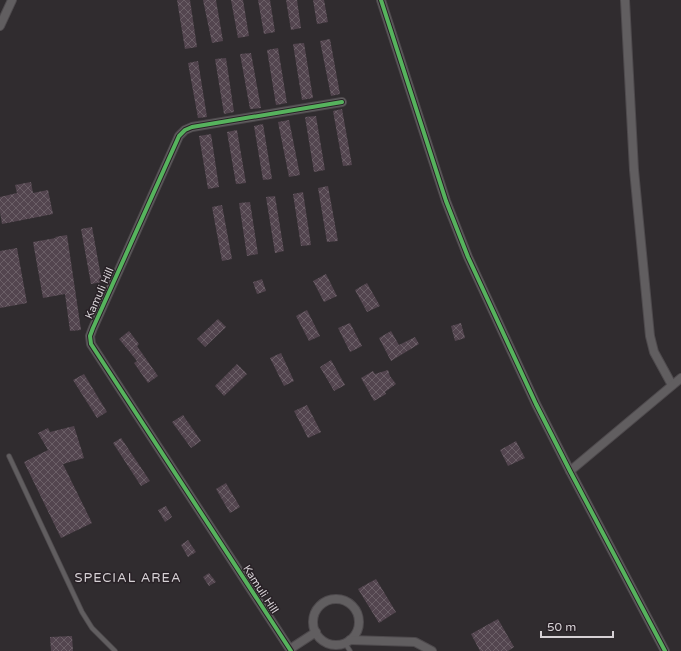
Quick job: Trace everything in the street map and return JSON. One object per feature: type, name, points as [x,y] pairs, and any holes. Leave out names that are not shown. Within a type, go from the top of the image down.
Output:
[{"type":"street","points":[[0,26],[12,0]]},
{"type":"street","points":[[381,0],[446,201],[460,236],[533,397],[570,471],[665,651]]},
{"type":"street","points":[[625,0],[634,170],[650,336],[654,352],[672,385]]},
{"type":"street","name":"Kamuli Hill","points":[[291,650],[91,344],[90,336],[180,136],[185,130],[192,127],[342,102]]},
{"type":"street","points":[[570,471],[681,378]]},
{"type":"street","points":[[348,642],[358,632],[360,620],[356,610],[344,600],[338,599],[328,601],[319,607],[314,616],[314,627],[316,632],[319,637],[328,644],[340,645],[348,642],[415,642],[432,651]]},
{"type":"street","points":[[291,650],[316,632]]},
{"type":"street","points":[[658,651],[659,640]]},
{"type":"lane","points":[[9,456],[82,612],[92,628],[115,651]]},
{"type":"lane","points":[[348,642],[350,651]]},
{"type":"building","points":[[177,0],[190,0],[197,47],[185,49]]},
{"type":"building","points":[[203,0],[216,0],[223,41],[212,43]]},
{"type":"building","points":[[231,0],[243,0],[249,36],[238,38]]},
{"type":"building","points":[[258,0],[270,0],[275,32],[264,34]]},
{"type":"building","points":[[286,0],[297,0],[301,28],[291,30]]},
{"type":"building","points":[[313,0],[324,0],[328,22],[317,24]]},
{"type":"building","points":[[330,39],[340,94],[331,96],[320,41]]},
{"type":"building","points":[[304,43],[313,98],[302,100],[293,44]]},
{"type":"building","points":[[278,48],[287,103],[276,105],[267,50]]},
{"type":"building","points":[[251,53],[261,108],[250,109],[240,54]]},
{"type":"building","points":[[226,58],[234,112],[224,114],[215,59]]},
{"type":"building","points":[[198,61],[207,117],[198,118],[188,63]]},
{"type":"building","points":[[342,109],[352,165],[343,166],[333,111]]},
{"type":"building","points":[[316,116],[325,170],[314,172],[305,117]]},
{"type":"building","points":[[289,120],[300,175],[289,177],[278,122]]},
{"type":"building","points":[[263,124],[272,179],[263,180],[254,126]]},
{"type":"building","points":[[237,130],[246,183],[236,184],[227,132]]},
{"type":"building","points":[[211,134],[219,187],[208,189],[199,136]]},
{"type":"building","points":[[31,182],[33,193],[48,190],[53,214],[2,224],[0,197],[17,193],[15,185]]},
{"type":"building","points":[[328,186],[338,241],[327,242],[318,188]]},
{"type":"building","points":[[303,192],[311,245],[301,246],[293,194]]},
{"type":"building","points":[[275,196],[284,251],[275,253],[266,197]]},
{"type":"building","points":[[250,202],[258,254],[247,256],[239,203]]},
{"type":"building","points":[[222,205],[232,259],[222,261],[212,207]]},
{"type":"building","points":[[92,227],[102,282],[91,284],[81,229]]},
{"type":"building","points":[[67,235],[81,330],[70,331],[65,294],[43,298],[33,242]]},
{"type":"building","points":[[17,248],[27,303],[0,308],[0,251]]},
{"type":"building","points":[[326,274],[337,296],[324,302],[313,281]]},
{"type":"building","points":[[262,279],[266,291],[257,294],[253,282]]},
{"type":"building","points":[[367,283],[380,306],[367,312],[355,290]]},
{"type":"building","points":[[307,310],[320,336],[309,341],[296,316]]},
{"type":"building","points":[[218,319],[226,327],[205,347],[197,339]]},
{"type":"building","points":[[350,323],[362,346],[350,352],[338,328]]},
{"type":"building","points":[[461,323],[465,338],[455,341],[451,326]]},
{"type":"building","points":[[129,331],[139,344],[137,346],[158,376],[148,383],[134,363],[137,361],[119,339]]},
{"type":"building","points":[[391,331],[399,345],[415,337],[419,344],[391,361],[379,338]]},
{"type":"building","points":[[281,353],[294,381],[284,386],[270,358]]},
{"type":"building","points":[[331,360],[345,385],[334,391],[320,367]]},
{"type":"building","points":[[237,364],[247,374],[224,396],[215,386]]},
{"type":"building","points":[[388,370],[390,376],[396,384],[385,392],[386,394],[374,401],[361,378],[373,371],[375,374]]},
{"type":"building","points":[[84,374],[107,412],[97,418],[73,380]]},
{"type":"building","points":[[307,405],[321,432],[308,438],[294,411]]},
{"type":"building","points":[[183,415],[201,441],[191,448],[172,422]]},
{"type":"building","points":[[74,426],[84,458],[63,464],[92,523],[61,538],[24,462],[48,450],[38,433],[48,428],[50,432]]},
{"type":"building","points":[[121,438],[150,481],[141,486],[113,443]]},
{"type":"building","points":[[516,441],[525,458],[508,466],[500,450]]},
{"type":"building","points":[[226,483],[240,507],[230,513],[216,489]]},
{"type":"building","points":[[166,506],[172,517],[165,522],[158,510]]},
{"type":"building","points":[[188,540],[196,552],[188,557],[181,545]]},
{"type":"building","points":[[209,573],[216,582],[209,586],[203,577]]},
{"type":"building","points":[[376,579],[396,612],[379,623],[358,589]]},
{"type":"building","points":[[498,619],[514,647],[508,651],[480,651],[471,634]]},
{"type":"building","points":[[72,636],[73,651],[51,651],[50,637]]},
{"type":"cycle path","points":[[381,0],[446,201],[468,257],[536,404],[665,651]]},
{"type":"cycle path","points":[[291,651],[91,344],[90,336],[179,136],[185,130],[192,127],[342,102]]},
{"type":"district","name":"SPECIAL AREA","points":[[128,577]]}]
